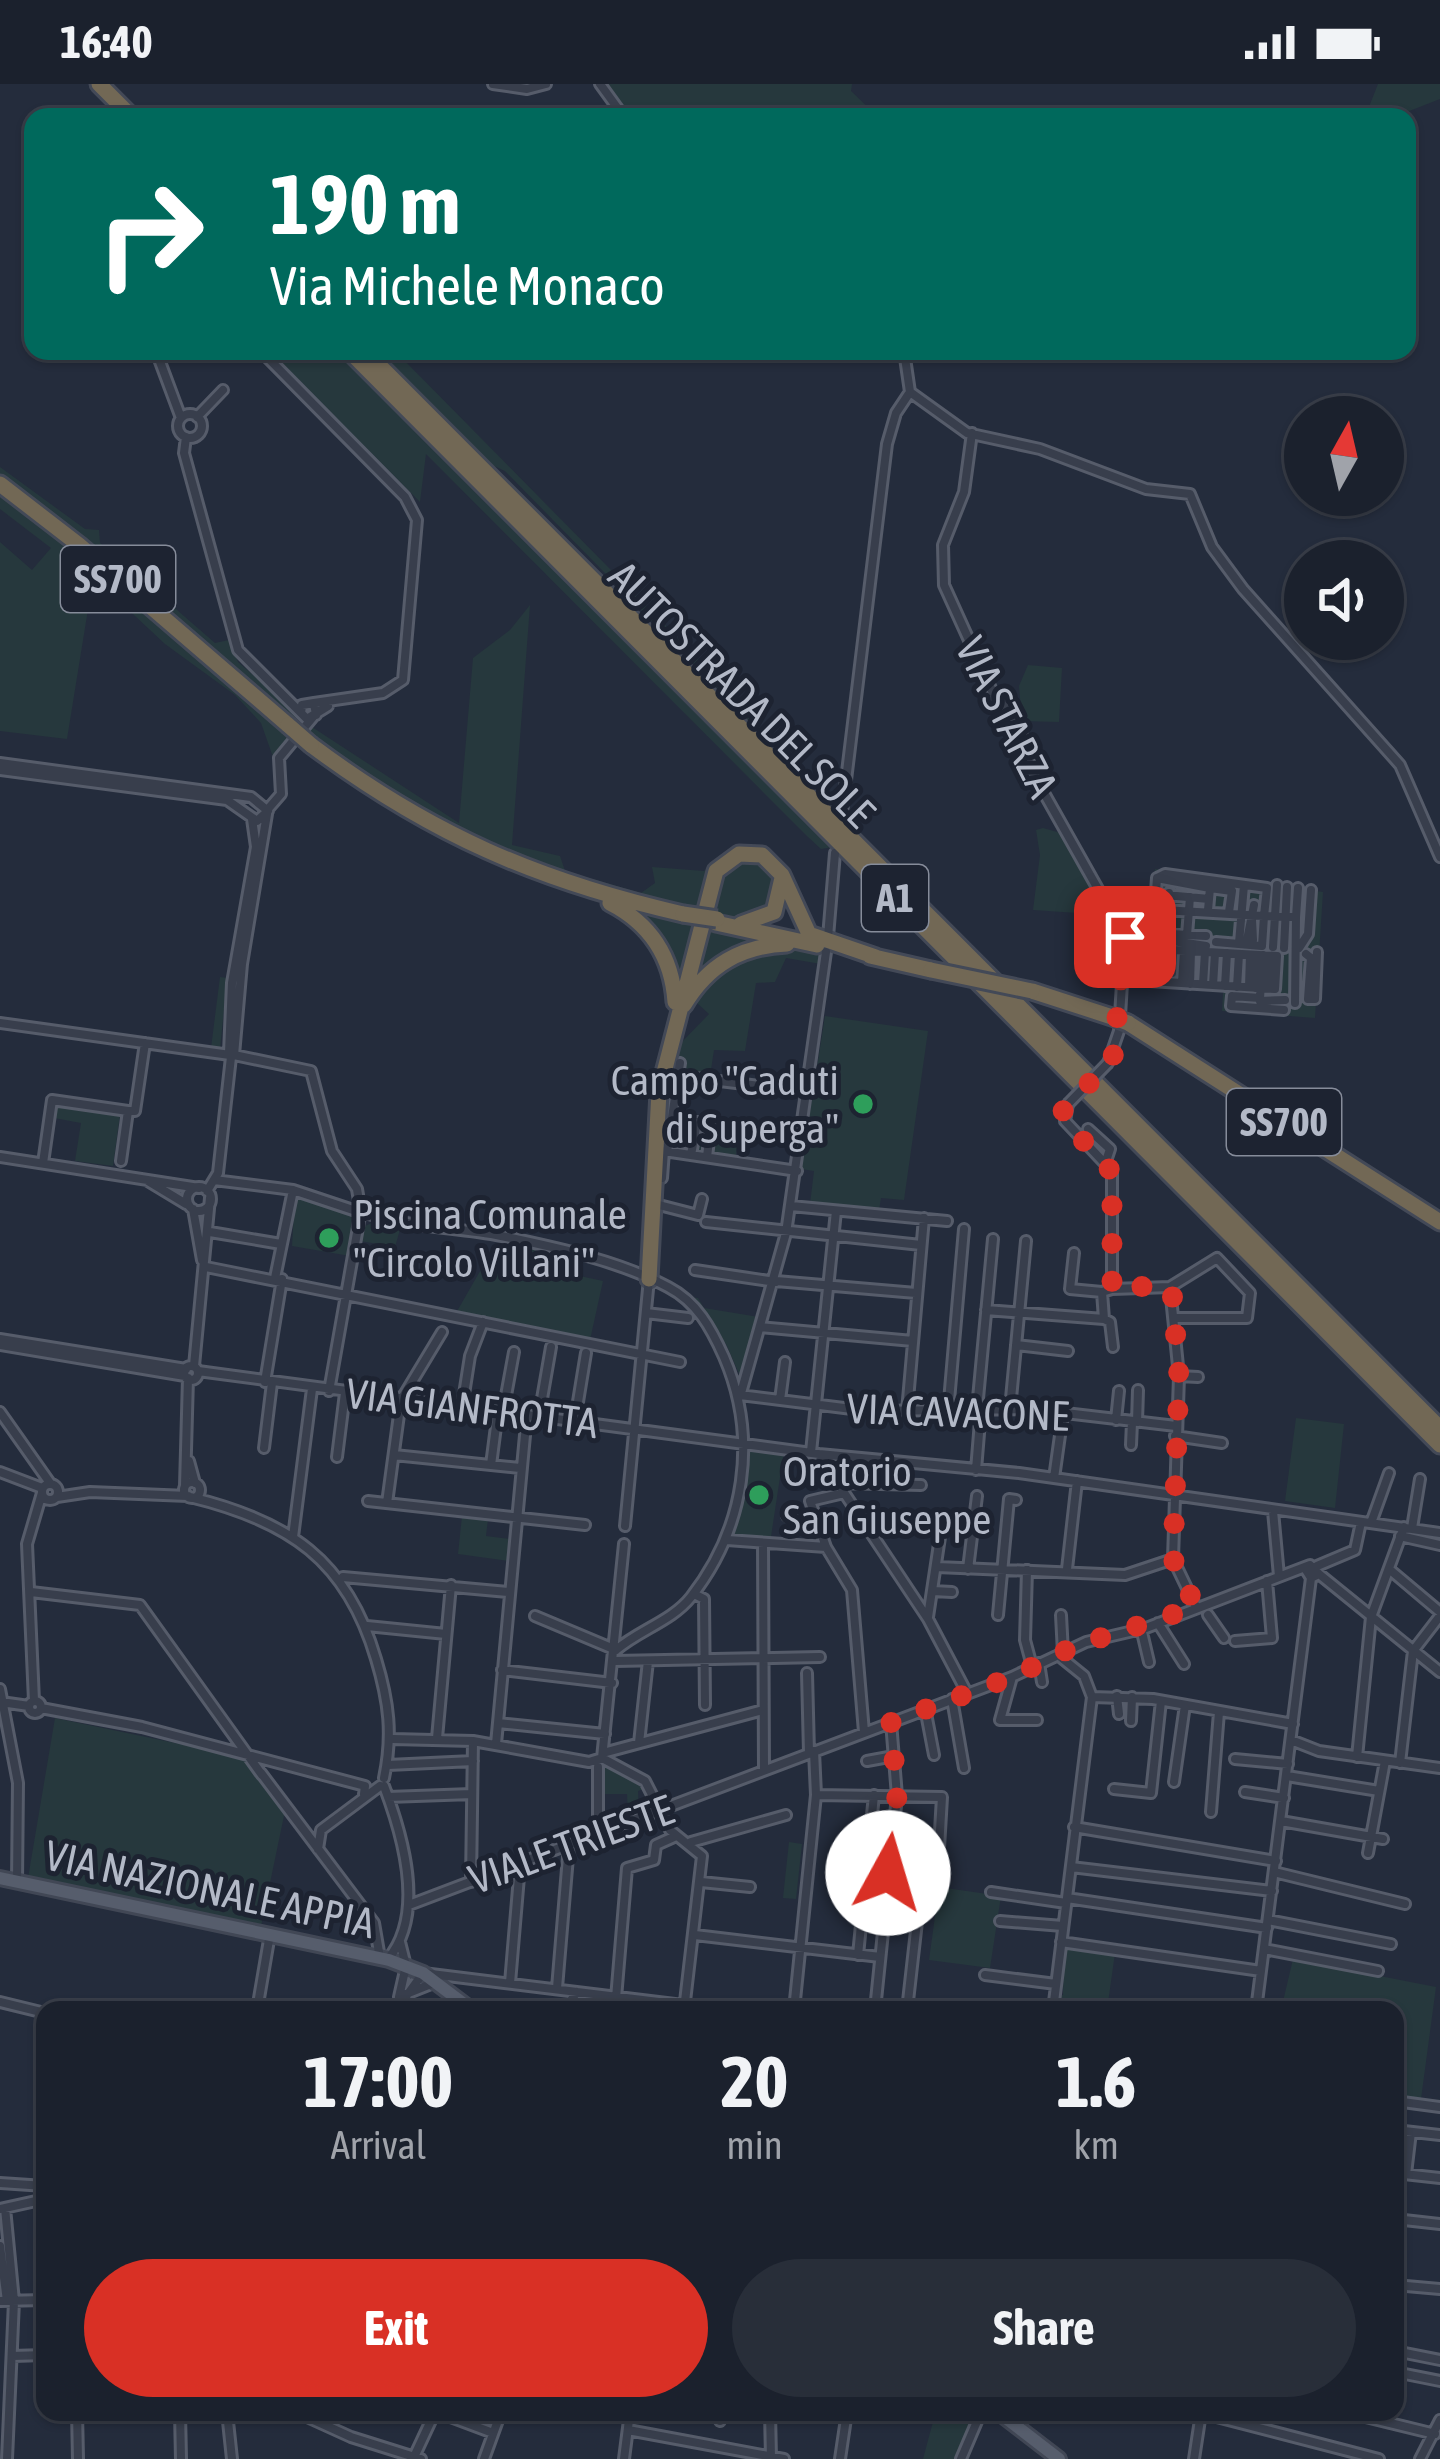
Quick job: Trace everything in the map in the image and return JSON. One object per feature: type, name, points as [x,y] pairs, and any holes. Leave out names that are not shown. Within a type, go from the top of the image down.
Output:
[{"type":"highway","points":[[88,84],[112,108]]},
{"type":"highway","points":[[99,84],[123,108]]},
{"type":"highway","name":"AUTOSTRADA DEL SOLE","points":[[358,360],[1440,1445]]},
{"type":"highway","name":"AUTOSTRADA DEL SOLE","points":[[374,360],[1440,1428]]},
{"type":"highway","name":"SS700","points":[[0,484],[252,694],[444,834],[590,893],[1032,991],[1121,1020],[1440,1222]]},
{"type":"highway","points":[[649,1279],[655,1113],[710,885],[720,865],[732,856],[755,853],[782,875],[808,934],[875,957]]},
{"type":"highway","points":[[716,921],[744,924],[769,916],[779,903],[782,875]]},
{"type":"highway","points":[[590,893],[637,920],[657,940],[670,965],[676,1018]]},
{"type":"highway","points":[[676,1018],[708,973],[738,953],[783,944],[826,945]]},
{"type":"main road","name":"VIA NAZIONALE APPIA","points":[[0,1878],[378,1958],[423,1973],[460,2001]]},
{"type":"main road","points":[[1009,2421],[1059,2459]]},
{"type":"street","points":[[493,84],[527,89],[546,84]]},
{"type":"street","points":[[159,360],[181,418],[178,429],[186,437]]},
{"type":"street","points":[[270,360],[405,497],[417,520],[405,676],[391,690],[335,703],[288,698]]},
{"type":"street","points":[[842,813],[887,444],[896,411],[910,392],[905,360]]},
{"type":"street","points":[[181,418],[197,417],[224,390]]},
{"type":"street","points":[[910,392],[972,433],[1040,448],[1146,489],[1190,494],[1212,548],[1243,589],[1400,765],[1440,857]]},
{"type":"street","points":[[186,437],[200,431],[197,417]]},
{"type":"street","name":"VIA STARZA","points":[[972,433],[964,492],[944,545],[944,584],[993,693],[1018,720],[1031,770],[1125,937],[1119,1031],[1108,1063],[1068,1104],[1065,1121],[1106,1161]]},
{"type":"street","points":[[186,437],[184,453],[238,650],[288,698],[301,726]]},
{"type":"street","points":[[0,767],[227,800],[260,820],[281,794],[279,758],[301,726],[310,702]]},
{"type":"street","points":[[310,702],[315,717]]},
{"type":"street","points":[[301,726],[335,703]]},
{"type":"street","points":[[0,767],[258,801],[268,812]]},
{"type":"street","points":[[231,1055],[232,983],[256,848],[250,815],[258,801]]},
{"type":"street","points":[[141,1177],[191,1208],[203,1210],[205,1192],[214,1180],[239,982],[268,812]]},
{"type":"street","points":[[740,1394],[787,1233],[835,854]]},
{"type":"street","points":[[1155,878],[1165,874],[1267,888],[1280,916],[1303,943]]},
{"type":"street","points":[[1155,878],[1226,912],[1280,916]]},
{"type":"street","points":[[1155,878],[1153,933],[1187,935],[1226,953],[1262,950]]},
{"type":"street","points":[[1166,934],[1171,882]]},
{"type":"street","points":[[1244,885],[1241,914],[1262,950]]},
{"type":"street","points":[[1230,990],[1262,950],[1280,916],[1287,887],[1280,916],[1262,950]]},
{"type":"street","points":[[1151,910],[1189,913],[1225,890],[1226,912]]},
{"type":"street","points":[[1288,1001],[1311,890]]},
{"type":"street","points":[[1155,894],[1209,903]]},
{"type":"street","points":[[1187,935],[1190,898]]},
{"type":"street","points":[[1208,985],[1209,903]]},
{"type":"street","points":[[1253,913],[1262,950],[1261,992]]},
{"type":"street","points":[[1150,945],[1183,951],[1209,946]]},
{"type":"street","points":[[1150,945],[1262,950]]},
{"type":"street","points":[[1150,945],[1151,972],[1288,1001]]},
{"type":"street","points":[[1179,981],[1183,951]]},
{"type":"street","points":[[1179,981],[1183,951]]},
{"type":"street","points":[[1298,964],[1306,954],[1311,958],[1308,999],[1315,999],[1317,952]]},
{"type":"street","points":[[1226,953],[1230,990]]},
{"type":"street","points":[[1230,990],[1261,992],[1288,1001]]},
{"type":"street","points":[[0,1023],[231,1055],[311,1071],[332,1151],[357,1189],[361,1212],[329,1391]]},
{"type":"street","points":[[43,1163],[52,1100],[135,1112],[145,1043]]},
{"type":"street","points":[[680,1064],[659,1208],[698,1215],[702,1198]]},
{"type":"street","points":[[695,1078],[808,1092]]},
{"type":"street","points":[[121,1161],[128,1111]]},
{"type":"street","points":[[691,1155],[697,1122],[729,1127]]},
{"type":"street","points":[[1088,1129],[1111,1149],[1106,1161],[1114,1185],[1104,1319]]},
{"type":"street","points":[[693,1137],[710,1140],[707,1157]]},
{"type":"street","points":[[667,1152],[797,1171]]},
{"type":"street","points":[[0,1157],[141,1177],[205,1192]]},
{"type":"street","points":[[214,1180],[293,1190],[361,1212],[501,1236],[649,1279],[672,1288],[700,1312],[740,1394],[746,1442],[728,1540],[682,1608],[616,1649]]},
{"type":"street","points":[[264,1448],[280,1244],[286,1237],[293,1190]]},
{"type":"street","points":[[190,1490],[190,1372],[203,1245],[187,1196],[205,1192]]},
{"type":"street","points":[[190,1372],[210,1232],[205,1192]]},
{"type":"street","points":[[791,1206],[947,1221]]},
{"type":"street","points":[[836,1211],[815,1453],[928,1619],[967,1693]]},
{"type":"street","points":[[907,1411],[924,1219]]},
{"type":"street","points":[[706,1222],[921,1244]]},
{"type":"street","points":[[949,1401],[964,1229]]},
{"type":"street","points":[[210,1232],[280,1244]]},
{"type":"street","points":[[976,1470],[993,1239]]},
{"type":"street","points":[[1010,1409],[1026,1241]]},
{"type":"street","points":[[1074,1253],[1070,1289],[1170,1287],[1216,1258],[1250,1293],[1247,1318],[1176,1318]]},
{"type":"street","points":[[206,1267],[680,1362]]},
{"type":"street","points":[[695,1270],[916,1293]]},
{"type":"street","points":[[625,1526],[631,1427],[649,1279]]},
{"type":"street","points":[[1170,1287],[1179,1376],[1173,1559],[1196,1607]]},
{"type":"street","points":[[986,1310],[1104,1319],[1111,1322],[1113,1347]]},
{"type":"street","points":[[646,1312],[688,1318]]},
{"type":"street","points":[[462,1407],[470,1356],[483,1322]]},
{"type":"street","points":[[760,1327],[913,1341]]},
{"type":"street","points":[[386,1503],[400,1400],[442,1331]]},
{"type":"street","name":"VIA GIANFROTTA","points":[[0,1342],[312,1389],[815,1453],[1054,1478],[1405,1530]]},
{"type":"street","points":[[1016,1345],[1068,1351]]},
{"type":"street","points":[[539,1416],[551,1347]]},
{"type":"street","points":[[491,1465],[514,1352]]},
{"type":"street","points":[[575,1420],[586,1353]]},
{"type":"street","points":[[780,1400],[785,1362]]},
{"type":"street","points":[[1179,1376],[1198,1377]]},
{"type":"street","points":[[293,1537],[312,1389]]},
{"type":"street","points":[[1130,1445],[1138,1390]]},
{"type":"street","points":[[1116,1420],[1119,1391]]},
{"type":"street","points":[[337,1457],[345,1393]]},
{"type":"street","name":"VIA CAVACONE","points":[[740,1394],[907,1411],[1010,1409],[1063,1414],[1135,1422],[1222,1443]]},
{"type":"street","points":[[0,1412],[55,1498]]},
{"type":"street","points":[[496,1744],[527,1414]]},
{"type":"street","points":[[1054,1478],[1063,1414]]},
{"type":"street","points":[[394,1455],[520,1468]]},
{"type":"street","points":[[4,1473],[47,1488],[90,1492],[170,1498],[190,1490],[293,1537],[341,1577],[367,1626],[393,1739],[384,1777],[398,1824],[410,1905],[400,1940],[406,1966],[401,2001]]},
{"type":"street","points":[[1313,1572],[1355,1550],[1389,1473]]},
{"type":"street","points":[[1358,1757],[1372,1617],[1420,1478]]},
{"type":"street","points":[[1067,1570],[1077,1481]]},
{"type":"street","points":[[838,1483],[921,1485]]},
{"type":"street","points":[[47,1488],[55,1498]]},
{"type":"street","points":[[34,1705],[27,1544],[47,1488]]},
{"type":"street","points":[[34,1514],[55,1498],[90,1492]]},
{"type":"street","points":[[844,1493],[810,1499],[826,1547],[852,1590],[863,1732]]},
{"type":"street","points":[[968,1569],[977,1496]]},
{"type":"street","points":[[998,1616],[1009,1499],[1016,1500]]},
{"type":"street","points":[[368,1501],[585,1525]]},
{"type":"street","points":[[1273,1511],[1279,1576]]},
{"type":"street","points":[[787,1516],[815,1518]]},
{"type":"street","points":[[1405,1530],[1439,1533],[1440,1518]]},
{"type":"street","points":[[928,1619],[942,1524]]},
{"type":"street","points":[[1405,1530],[1440,1545]]},
{"type":"street","points":[[728,1540],[826,1547]]},
{"type":"street","points":[[598,1834],[601,1759],[613,1683],[624,1544]]},
{"type":"street","points":[[763,1544],[765,1770]]},
{"type":"street","points":[[937,1567],[1125,1575],[1173,1559]]},
{"type":"street","points":[[1388,1569],[1440,1614],[1413,1651],[1400,1762]]},
{"type":"street","points":[[1027,1570],[1025,1640],[1042,1682]]},
{"type":"street","points":[[1313,1572],[1440,1672]]},
{"type":"street","points":[[1257,2001],[1313,1572]]},
{"type":"street","name":"VIALE TRIESTE","points":[[410,1905],[1012,1677],[1061,1654],[1279,1576],[1313,1572]]},
{"type":"street","points":[[341,1577],[508,1592]]},
{"type":"street","points":[[1235,1641],[1272,1638],[1267,1581]]},
{"type":"street","points":[[437,1738],[451,1585]]},
{"type":"street","points":[[31,1592],[140,1604],[374,1923],[378,1958],[400,1940]]},
{"type":"street","points":[[933,1592],[952,1592]]},
{"type":"street","points":[[694,1594],[704,1599],[705,1706]]},
{"type":"street","points":[[1054,2001],[1092,1697],[1084,1676],[1061,1654],[1060,1615]]},
{"type":"street","points":[[1208,1615],[1224,1638]]},
{"type":"street","points":[[535,1616],[616,1649]]},
{"type":"street","points":[[1158,1623],[1184,1664]]},
{"type":"street","points":[[367,1626],[446,1634]]},
{"type":"street","points":[[1141,1628],[1149,1662]]},
{"type":"street","points":[[615,1661],[820,1657]]},
{"type":"street","points":[[639,1743],[648,1661]]},
{"type":"street","points":[[502,1670],[613,1683]]},
{"type":"street","points":[[795,2001],[816,1795],[807,1673]]},
{"type":"street","points":[[1012,1677],[1000,1720],[1037,1720]]},
{"type":"street","points":[[0,1689],[16,1765],[20,1835],[16,1882]]},
{"type":"street","points":[[1117,1696],[1119,1714]]},
{"type":"street","points":[[1092,1697],[1161,1700],[1293,1724]]},
{"type":"street","points":[[1131,1720],[1132,1697]]},
{"type":"street","points":[[952,1699],[964,1768]]},
{"type":"street","points":[[1114,1789],[1151,1793],[1161,1700]]},
{"type":"street","points":[[2,1702],[34,1705],[247,1755],[364,1790],[384,1777]]},
{"type":"street","points":[[1004,1704],[1021,1707]]},
{"type":"street","points":[[1174,1782],[1185,1705]]},
{"type":"street","points":[[926,1708],[934,1755]]},
{"type":"street","points":[[393,1739],[473,1741],[589,1762],[639,1743],[763,1710]]},
{"type":"street","points":[[1210,1813],[1219,1712]]},
{"type":"street","points":[[875,2001],[897,1796],[891,1722]]},
{"type":"street","points":[[498,1724],[605,1735]]},
{"type":"street","points":[[1291,1740],[1358,1757],[1440,1768]]},
{"type":"street","points":[[471,1882],[473,1741]]},
{"type":"street","points":[[867,1761],[894,1756]]},
{"type":"street","points":[[601,1759],[644,1781],[676,1836],[702,1856],[686,2001]]},
{"type":"street","points":[[1235,1759],[1288,1764]]},
{"type":"street","points":[[262,1775],[265,1761]]},
{"type":"street","points":[[318,1850],[318,1837],[364,1790],[384,1777],[473,1761]]},
{"type":"street","points":[[1368,1853],[1385,1761]]},
{"type":"street","points":[[1287,1776],[1379,1791]]},
{"type":"street","points":[[1245,1792],[1284,1798]]},
{"type":"street","points":[[388,1797],[472,1793]]},
{"type":"street","points":[[816,1795],[942,1797],[938,1882]]},
{"type":"street","points":[[858,1955],[874,1796]]},
{"type":"street","points":[[689,1842],[786,1815]]},
{"type":"street","points":[[1281,1821],[1383,1839]]},
{"type":"street","points":[[1074,1827],[1276,1861]]},
{"type":"street","points":[[302,1828],[318,1837]]},
{"type":"street","points":[[616,2001],[627,1868],[654,1860],[656,1845],[676,1836]]},
{"type":"street","points":[[557,1988],[569,1845]]},
{"type":"street","points":[[510,1983],[520,1864]]},
{"type":"street","points":[[1071,1867],[1272,1892]]},
{"type":"street","points":[[1274,1872],[1405,1904]]},
{"type":"street","points":[[701,1882],[750,1887]]},
{"type":"street","points":[[992,1892],[1267,1924],[1391,1944]]},
{"type":"street","points":[[884,1911],[918,1913],[908,2001]]},
{"type":"street","points":[[1000,1921],[1063,1927]]},
{"type":"street","points":[[259,2001],[270,1933]]},
{"type":"street","points":[[695,1935],[880,1957]]},
{"type":"street","points":[[1061,1942],[1261,1971]]},
{"type":"street","points":[[1264,1948],[1378,1971]]},
{"type":"street","points":[[405,2001],[423,1973],[645,2001]]},
{"type":"street","points":[[985,1975],[1056,1984]]},
{"type":"street","points":[[404,2001],[410,1990],[467,1978]]},
{"type":"street","points":[[571,2001],[578,1991]]},
{"type":"street","points":[[0,2002],[36,2011]]},
{"type":"street","points":[[1404,2102],[1440,2107]]},
{"type":"street","points":[[1404,2131],[1440,2135]]},
{"type":"street","points":[[1404,2159],[1411,2132]]},
{"type":"street","points":[[1404,2174],[1440,2177]]},
{"type":"street","points":[[0,2187],[36,2185]]},
{"type":"street","points":[[7,2459],[4,2425],[11,2356],[2,2207],[36,2201]]},
{"type":"street","points":[[1404,2219],[1440,2224]]},
{"type":"street","points":[[0,2246],[7,2301]]},
{"type":"street","points":[[1404,2286],[1440,2289]]},
{"type":"street","points":[[1404,2353],[1440,2360]]},
{"type":"street","points":[[11,2356],[36,2355]]},
{"type":"street","points":[[1404,2374],[1440,2381]]},
{"type":"street","points":[[1420,2459],[1440,2420]]},
{"type":"street","points":[[77,2421],[78,2459]]},
{"type":"street","points":[[179,2421],[181,2459]]},
{"type":"street","points":[[228,2421],[232,2459]]},
{"type":"street","points":[[315,2421],[351,2438],[417,2458],[432,2421]]},
{"type":"street","points":[[461,2421],[494,2433]]},
{"type":"street","points":[[484,2459],[498,2421]]},
{"type":"street","points":[[624,2459],[629,2421]]},
{"type":"street","points":[[770,2421],[771,2458]]},
{"type":"street","points":[[840,2459],[846,2421]]},
{"type":"street","points":[[961,2459],[977,2421]]},
{"type":"street","points":[[1017,2427],[1022,2421]]},
{"type":"street","points":[[1195,2459],[1200,2421]]},
{"type":"street","points":[[1232,2421],[1379,2459]]},
{"type":"street","points":[[1382,2421],[1435,2434]]},
{"type":"street","points":[[628,2430],[784,2459]]},
{"type":"shaded area","points":[[604,84],[852,84],[851,91],[869,108],[621,108]]},
{"type":"shaded area","points":[[1378,84],[1440,84],[1440,99],[1416,108],[1369,108]]},
{"type":"shaded area","points":[[279,360],[346,360],[833,847],[821,849],[808,837],[426,454],[420,502]]},
{"type":"shaded area","points":[[388,360],[404,360],[682,642],[840,813],[505,471],[492,465]]},
{"type":"shaded area","points":[[0,467],[85,529],[99,530],[100,543],[215,643],[229,640],[238,662],[296,712],[298,725],[0,479]]},
{"type":"shaded area","points":[[0,490],[291,733],[273,757],[261,723],[235,695],[165,644],[119,601],[90,597],[67,739],[0,731],[0,542],[32,570],[51,548],[0,509]]},
{"type":"shaded area","points":[[530,605],[512,845],[560,856],[565,871],[641,893],[655,883],[652,867],[704,871],[725,854],[713,867],[699,910],[560,877],[409,806],[307,733],[312,727],[459,823],[473,658],[510,630]]},
{"type":"shaded area","points":[[1028,665],[1062,668],[1059,722],[1022,721],[1019,686]]},
{"type":"shaded area","points":[[1036,830],[1064,834],[1107,915],[1033,910],[1040,855]]},
{"type":"shaded area","points":[[757,857],[777,873],[774,906],[741,920],[709,912],[715,885],[733,861]]},
{"type":"shaded area","points":[[1155,869],[1323,892],[1315,1018],[1222,1011],[1223,992],[1141,986]]},
{"type":"shaded area","points":[[632,908],[696,922],[681,984]]},
{"type":"shaded area","points":[[1117,911],[1139,911],[1143,916],[1136,986],[1126,982],[1131,942]]},
{"type":"shaded area","points":[[705,924],[778,940],[694,985]]},
{"type":"shaded area","points":[[785,948],[820,951],[821,964],[786,958],[775,982],[756,983],[745,1051],[714,1050],[710,1076],[682,1072],[669,1148],[659,1146],[677,1047],[709,1014],[697,1003],[686,1015],[695,1000],[727,970]]},
{"type":"shaded area","points":[[220,977],[227,978],[220,1050],[211,1048]]},
{"type":"shaded area","points":[[825,1016],[928,1031],[904,1200],[881,1198],[879,1210],[810,1204],[814,1171],[801,1169]]},
{"type":"shaded area","points":[[56,1105],[120,1115],[113,1166],[75,1161],[81,1123],[54,1118]]},
{"type":"shaded area","points":[[695,1124],[729,1127],[728,1136],[738,1139],[735,1162],[691,1155]]},
{"type":"shaded area","points":[[295,1195],[352,1214],[356,1223],[350,1256],[292,1246]]},
{"type":"shaded area","points":[[376,1221],[401,1226],[395,1247],[360,1241],[363,1227]]},
{"type":"shaded area","points":[[510,1243],[544,1251],[549,1262],[562,1265],[561,1272],[603,1281],[590,1340],[456,1313],[491,1252],[502,1258]]},
{"type":"shaded area","points":[[689,1297],[698,1298],[704,1308],[759,1317],[741,1378],[726,1344]]},
{"type":"shaded area","points":[[1296,1418],[1344,1424],[1335,1508],[1285,1501]]},
{"type":"shaded area","name":"Oratorio San Giuseppe","points":[[749,1449],[784,1451],[770,1543],[732,1538]]},
{"type":"shaded area","points":[[462,1516],[488,1519],[486,1536],[511,1539],[509,1561],[458,1554]]},
{"type":"shaded area","points":[[55,1718],[247,1758],[285,1811],[260,1931],[27,1884]]},
{"type":"shaded area","points":[[605,1765],[646,1788],[638,1791],[639,1814],[628,1817],[627,1794],[603,1794]]},
{"type":"shaded area","points":[[789,1842],[802,1844],[796,1899],[783,1898]]},
{"type":"shaded area","points":[[939,1887],[1001,1896],[990,1968],[929,1960]]},
{"type":"shaded area","points":[[1064,1947],[1115,1953],[1108,2001],[1057,2001],[1063,1995]]},
{"type":"shaded area","points":[[1293,1959],[1436,1987],[1421,2099],[1404,2096],[1404,2001],[1283,2001]]},
{"type":"shaded area","points":[[933,2421],[971,2421],[956,2459],[923,2459]]},
{"type":"tunnel","points":[[1256,945],[1259,915]]},
{"type":"place","name":"Campo \"Caduti di Superga\"","points":[[863,1104]]},
{"type":"place","name":"Piscina Comunale \"Circolo Villani\"","points":[[329,1238]]},
{"type":"place","name":"Oratorio San Giuseppe","points":[[759,1495]]},
{"type":"route","points":[[888,1873],[897,1796],[891,1722],[1012,1677],[1075,1646],[1146,1628],[1196,1607],[1173,1559],[1172,1471],[1179,1376],[1172,1291],[1162,1285],[1112,1289],[1112,1172],[1105,1159],[1065,1121],[1063,1111],[1113,1058],[1125,937]]}]
